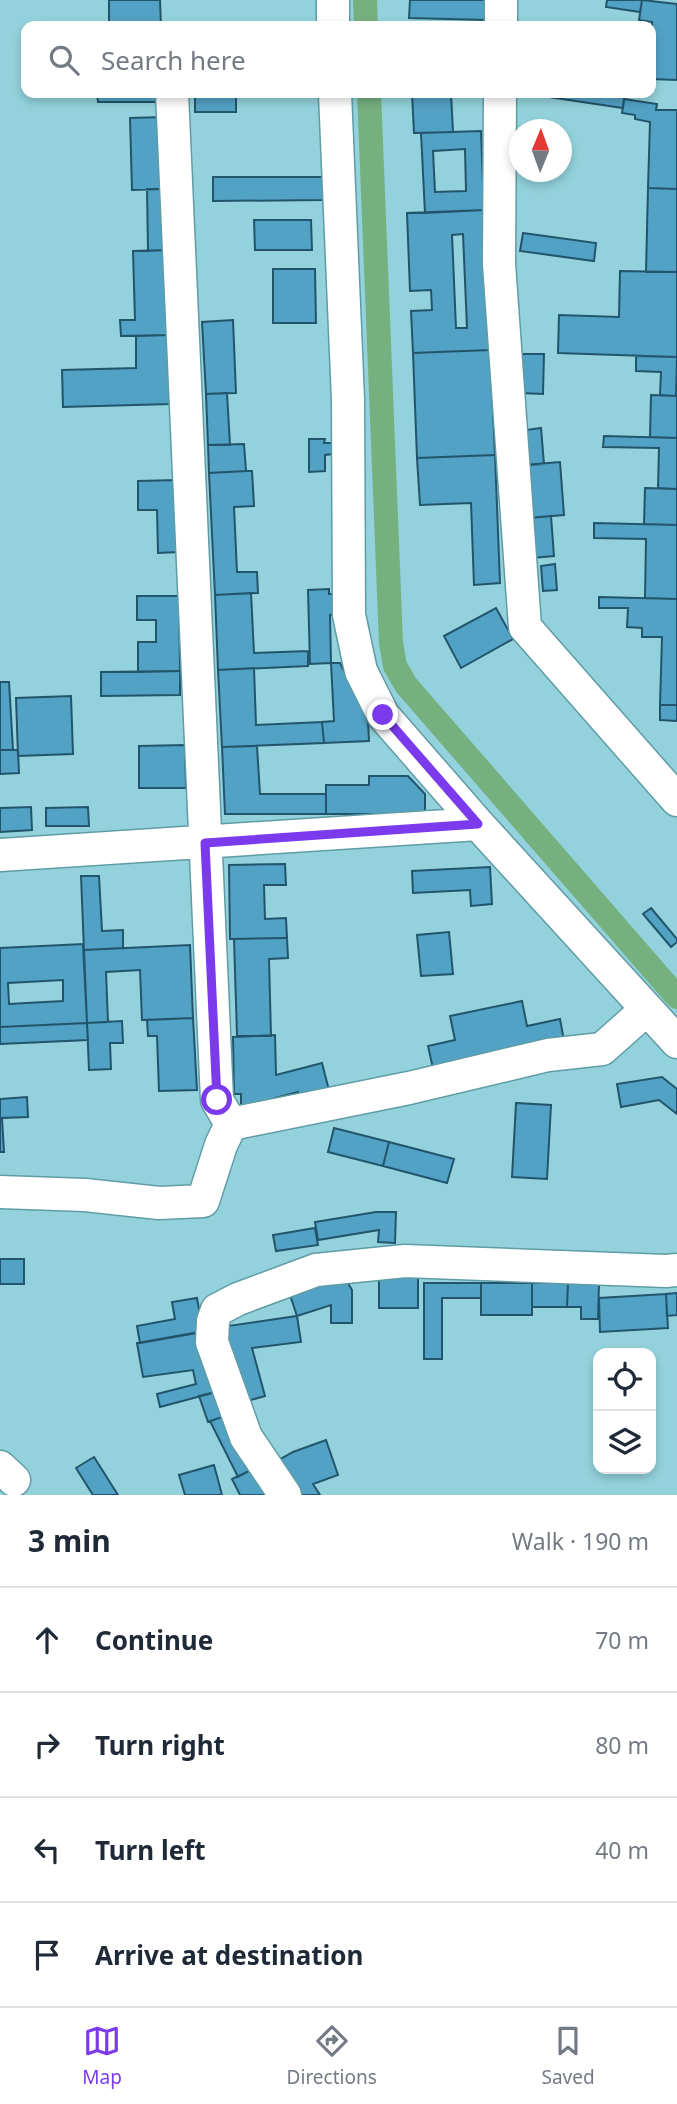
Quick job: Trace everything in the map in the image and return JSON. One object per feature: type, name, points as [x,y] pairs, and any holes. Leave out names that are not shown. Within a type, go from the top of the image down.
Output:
[{"type":"street","points":[[333,0],[333,21]]},
{"type":"street","points":[[501,0],[501,21]]},
{"type":"street","points":[[172,98],[217,1100],[231,1124]]},
{"type":"street","points":[[335,98],[348,400],[349,615],[361,671],[383,715],[478,824],[677,1042]]},
{"type":"street","points":[[500,98],[499,264],[525,627],[677,800]]},
{"type":"street","points":[[0,855],[478,824]]},
{"type":"street","points":[[231,1124],[409,1088],[548,1055],[602,1049],[647,1009]]},
{"type":"street","points":[[0,1192],[85,1195],[159,1203],[203,1201],[221,1145],[231,1124]]},
{"type":"street","points":[[285,1495],[246,1437],[212,1342],[213,1321],[217,1310],[238,1299],[316,1270],[405,1261],[677,1270]]},
{"type":"building","points":[[109,0],[160,0],[161,21],[109,21]]},
{"type":"building","points":[[410,0],[486,0],[486,20],[409,18]]},
{"type":"building","points":[[607,0],[642,0],[640,12],[606,7]]},
{"type":"building","points":[[642,0],[677,4],[677,80],[656,79],[656,21],[639,20]]},
{"type":"building","points":[[98,98],[161,98],[161,102],[98,102]]},
{"type":"building","points":[[195,98],[236,98],[236,112],[195,112]]},
{"type":"building","points":[[412,98],[451,98],[453,132],[414,133]]},
{"type":"building","points":[[556,98],[624,98],[623,108]]},
{"type":"building","points":[[624,99],[657,104],[656,110],[677,110],[677,189],[648,188],[650,122],[622,113]]},
{"type":"building","points":[[164,117],[166,189],[132,190],[130,118]]},
{"type":"building","points":[[481,131],[484,210],[425,213],[421,133]],"holes":[[[465,149],[466,191],[435,192],[433,151]]]},
{"type":"building","points":[[213,177],[323,177],[324,200],[213,201]]},
{"type":"building","points":[[648,188],[677,189],[677,272],[646,272]]},
{"type":"building","points":[[147,189],[166,189],[167,250],[148,251]]},
{"type":"building","points":[[484,210],[490,350],[413,353],[411,311],[432,310],[431,290],[410,291],[407,213]],"holes":[[[463,234],[467,328],[456,328],[452,235]]]},
{"type":"building","points":[[254,220],[311,220],[312,250],[255,250]]},
{"type":"building","points":[[523,233],[596,243],[594,261],[520,251]]},
{"type":"building","points":[[167,250],[170,335],[121,336],[120,320],[135,320],[133,251]]},
{"type":"building","points":[[273,269],[315,269],[316,323],[273,323]]},
{"type":"building","points":[[620,271],[677,272],[677,357],[558,353],[559,315],[619,317]]},
{"type":"building","points":[[233,320],[236,393],[206,394],[202,322]]},
{"type":"building","points":[[170,335],[171,404],[63,407],[62,370],[136,368],[136,336]]},
{"type":"building","points":[[490,350],[495,455],[417,458],[413,353]]},
{"type":"building","points":[[521,354],[544,354],[543,394],[520,393]]},
{"type":"building","points":[[636,356],[677,357],[676,396],[660,395],[661,372],[636,371]]},
{"type":"building","points":[[227,393],[230,445],[208,445],[206,394]]},
{"type":"building","points":[[651,395],[677,396],[677,438],[650,437]]},
{"type":"building","points":[[541,428],[544,464],[529,465],[526,430]]},
{"type":"building","points":[[604,436],[677,438],[677,489],[658,488],[659,448],[603,447]]},
{"type":"building","points":[[309,439],[325,439],[324,443],[333,443],[333,454],[325,455],[325,471],[309,472]]},
{"type":"building","points":[[244,444],[246,471],[209,473],[208,445]]},
{"type":"building","points":[[495,455],[500,583],[474,585],[471,503],[420,505],[417,458]]},
{"type":"building","points":[[560,462],[564,515],[529,518],[525,465]]},
{"type":"building","points":[[252,471],[254,506],[234,507],[237,572],[257,572],[258,593],[215,595],[209,473]]},
{"type":"building","points":[[177,480],[178,552],[158,553],[157,510],[138,510],[138,481]]},
{"type":"building","points":[[645,488],[677,489],[677,525],[644,524]]},
{"type":"building","points":[[551,516],[554,556],[532,558],[529,518]]},
{"type":"building","points":[[594,523],[677,525],[677,599],[645,598],[646,539],[594,538]]},
{"type":"building","points":[[555,564],[557,590],[543,591],[541,566]]},
{"type":"building","points":[[329,589],[329,594],[340,594],[341,614],[330,615],[331,663],[310,664],[308,590]]},
{"type":"building","points":[[251,593],[254,653],[308,651],[308,666],[218,670],[215,595]]},
{"type":"building","points":[[137,596],[179,596],[180,671],[138,672],[138,642],[156,642],[156,620],[137,620]]},
{"type":"building","points":[[599,597],[677,599],[677,705],[660,705],[662,637],[642,637],[642,628],[627,627],[628,608],[599,608]]},
{"type":"building","points":[[496,608],[513,639],[461,668],[444,636]]},
{"type":"building","points":[[331,663],[340,663],[368,720],[369,741],[324,743],[322,722],[334,721]]},
{"type":"building","points":[[254,668],[256,725],[322,722],[324,743],[222,747],[218,670]]},
{"type":"building","points":[[180,671],[180,695],[101,696],[101,672]]},
{"type":"building","points":[[0,682],[9,682],[13,750],[0,750]]},
{"type":"building","points":[[71,696],[73,754],[18,756],[16,698]]},
{"type":"building","points":[[660,705],[677,705],[677,721],[660,720]]},
{"type":"building","points":[[185,745],[186,788],[139,788],[139,746]]},
{"type":"building","points":[[257,746],[260,794],[326,794],[326,814],[225,814],[222,747]]},
{"type":"building","points":[[0,750],[18,750],[19,773],[0,774]]},
{"type":"building","points":[[369,776],[408,776],[425,794],[425,814],[326,814],[326,785],[369,785]]},
{"type":"building","points":[[31,807],[32,830],[0,832],[0,808]]},
{"type":"building","points":[[88,807],[89,826],[46,826],[46,808]]},
{"type":"building","points":[[285,864],[286,885],[264,885],[265,919],[286,918],[287,938],[230,939],[229,865]]},
{"type":"building","points":[[490,867],[492,904],[471,906],[470,890],[413,893],[412,871]]},
{"type":"building","points":[[81,876],[99,876],[102,931],[123,930],[123,948],[84,950]]},
{"type":"building","points":[[651,908],[677,939],[671,947],[643,914]]},
{"type":"building","points":[[449,932],[453,974],[421,976],[417,935]]},
{"type":"building","points":[[287,938],[288,958],[269,959],[271,1036],[237,1036],[234,939]]},
{"type":"building","points":[[83,944],[87,1023],[0,1027],[0,948]],"holes":[[[63,980],[63,1001],[9,1004],[8,983]]]},
{"type":"building","points":[[190,945],[193,1018],[142,1020],[140,970],[106,972],[108,1022],[87,1023],[84,950]]},
{"type":"building","points":[[522,1001],[527,1026],[560,1019],[565,1046],[434,1073],[428,1046],[455,1040],[450,1016]]},
{"type":"building","points":[[193,1018],[197,1090],[159,1091],[157,1036],[148,1036],[147,1020]]},
{"type":"building","points":[[122,1021],[123,1043],[110,1043],[111,1069],[89,1070],[87,1023]]},
{"type":"building","points":[[87,1023],[88,1040],[0,1044],[0,1027]]},
{"type":"building","points":[[275,1035],[276,1075],[322,1063],[332,1102],[302,1109],[298,1092],[275,1098],[275,1107],[241,1108],[241,1094],[234,1094],[233,1037]]},
{"type":"building","points":[[662,1077],[677,1089],[677,1114],[659,1100],[621,1107],[617,1084]]},
{"type":"building","points":[[27,1097],[28,1117],[2,1118],[4,1152],[0,1152],[0,1099]]},
{"type":"building","points":[[516,1103],[551,1105],[547,1179],[512,1177]]},
{"type":"building","points":[[334,1128],[389,1142],[383,1166],[328,1152]]},
{"type":"building","points":[[389,1142],[454,1159],[447,1183],[383,1166]]},
{"type":"building","points":[[376,1212],[396,1212],[395,1243],[378,1242],[379,1230],[318,1240],[315,1222]]},
{"type":"building","points":[[315,1228],[318,1245],[276,1251],[273,1235]]},
{"type":"building","points":[[0,1259],[24,1259],[24,1284],[0,1284]]},
{"type":"building","points":[[344,1276],[352,1290],[352,1323],[331,1323],[331,1305],[297,1316],[290,1295]]},
{"type":"building","points":[[379,1277],[418,1277],[418,1308],[379,1308]]},
{"type":"building","points":[[424,1283],[481,1283],[481,1298],[442,1298],[442,1359],[424,1359]]},
{"type":"building","points":[[481,1283],[532,1283],[532,1315],[481,1315]]},
{"type":"building","points":[[532,1283],[568,1283],[567,1307],[532,1307]]},
{"type":"building","points":[[568,1283],[599,1283],[598,1319],[581,1319],[581,1307],[567,1307]]},
{"type":"building","points":[[677,1293],[677,1315],[667,1316],[666,1294]]},
{"type":"building","points":[[666,1294],[668,1328],[600,1332],[599,1298]]},
{"type":"building","points":[[197,1298],[203,1332],[140,1343],[137,1326],[175,1319],[172,1302]]},
{"type":"building","points":[[297,1316],[301,1342],[252,1348],[265,1396],[244,1402],[227,1341],[228,1326]]},
{"type":"building","points":[[205,1331],[220,1391],[160,1407],[157,1394],[196,1384],[193,1370],[143,1377],[137,1343]]},
{"type":"building","points":[[220,1391],[228,1415],[208,1422],[199,1396]]},
{"type":"building","points":[[228,1415],[255,1468],[238,1477],[210,1421]]},
{"type":"building","points":[[326,1440],[338,1475],[313,1484],[320,1495],[295,1495],[275,1462]]},
{"type":"building","points":[[94,1457],[118,1495],[93,1495],[76,1468]]},
{"type":"building","points":[[214,1465],[222,1495],[185,1495],[179,1475]]},
{"type":"building","points":[[255,1468],[269,1495],[240,1495],[232,1479]]},
{"type":"waterway","points":[[365,0],[366,21]]},
{"type":"waterway","points":[[369,98],[391,643],[395,666],[406,685],[677,997]]},
{"type":"route","points":[[217,1100],[205,843],[478,824],[383,715]]}]
